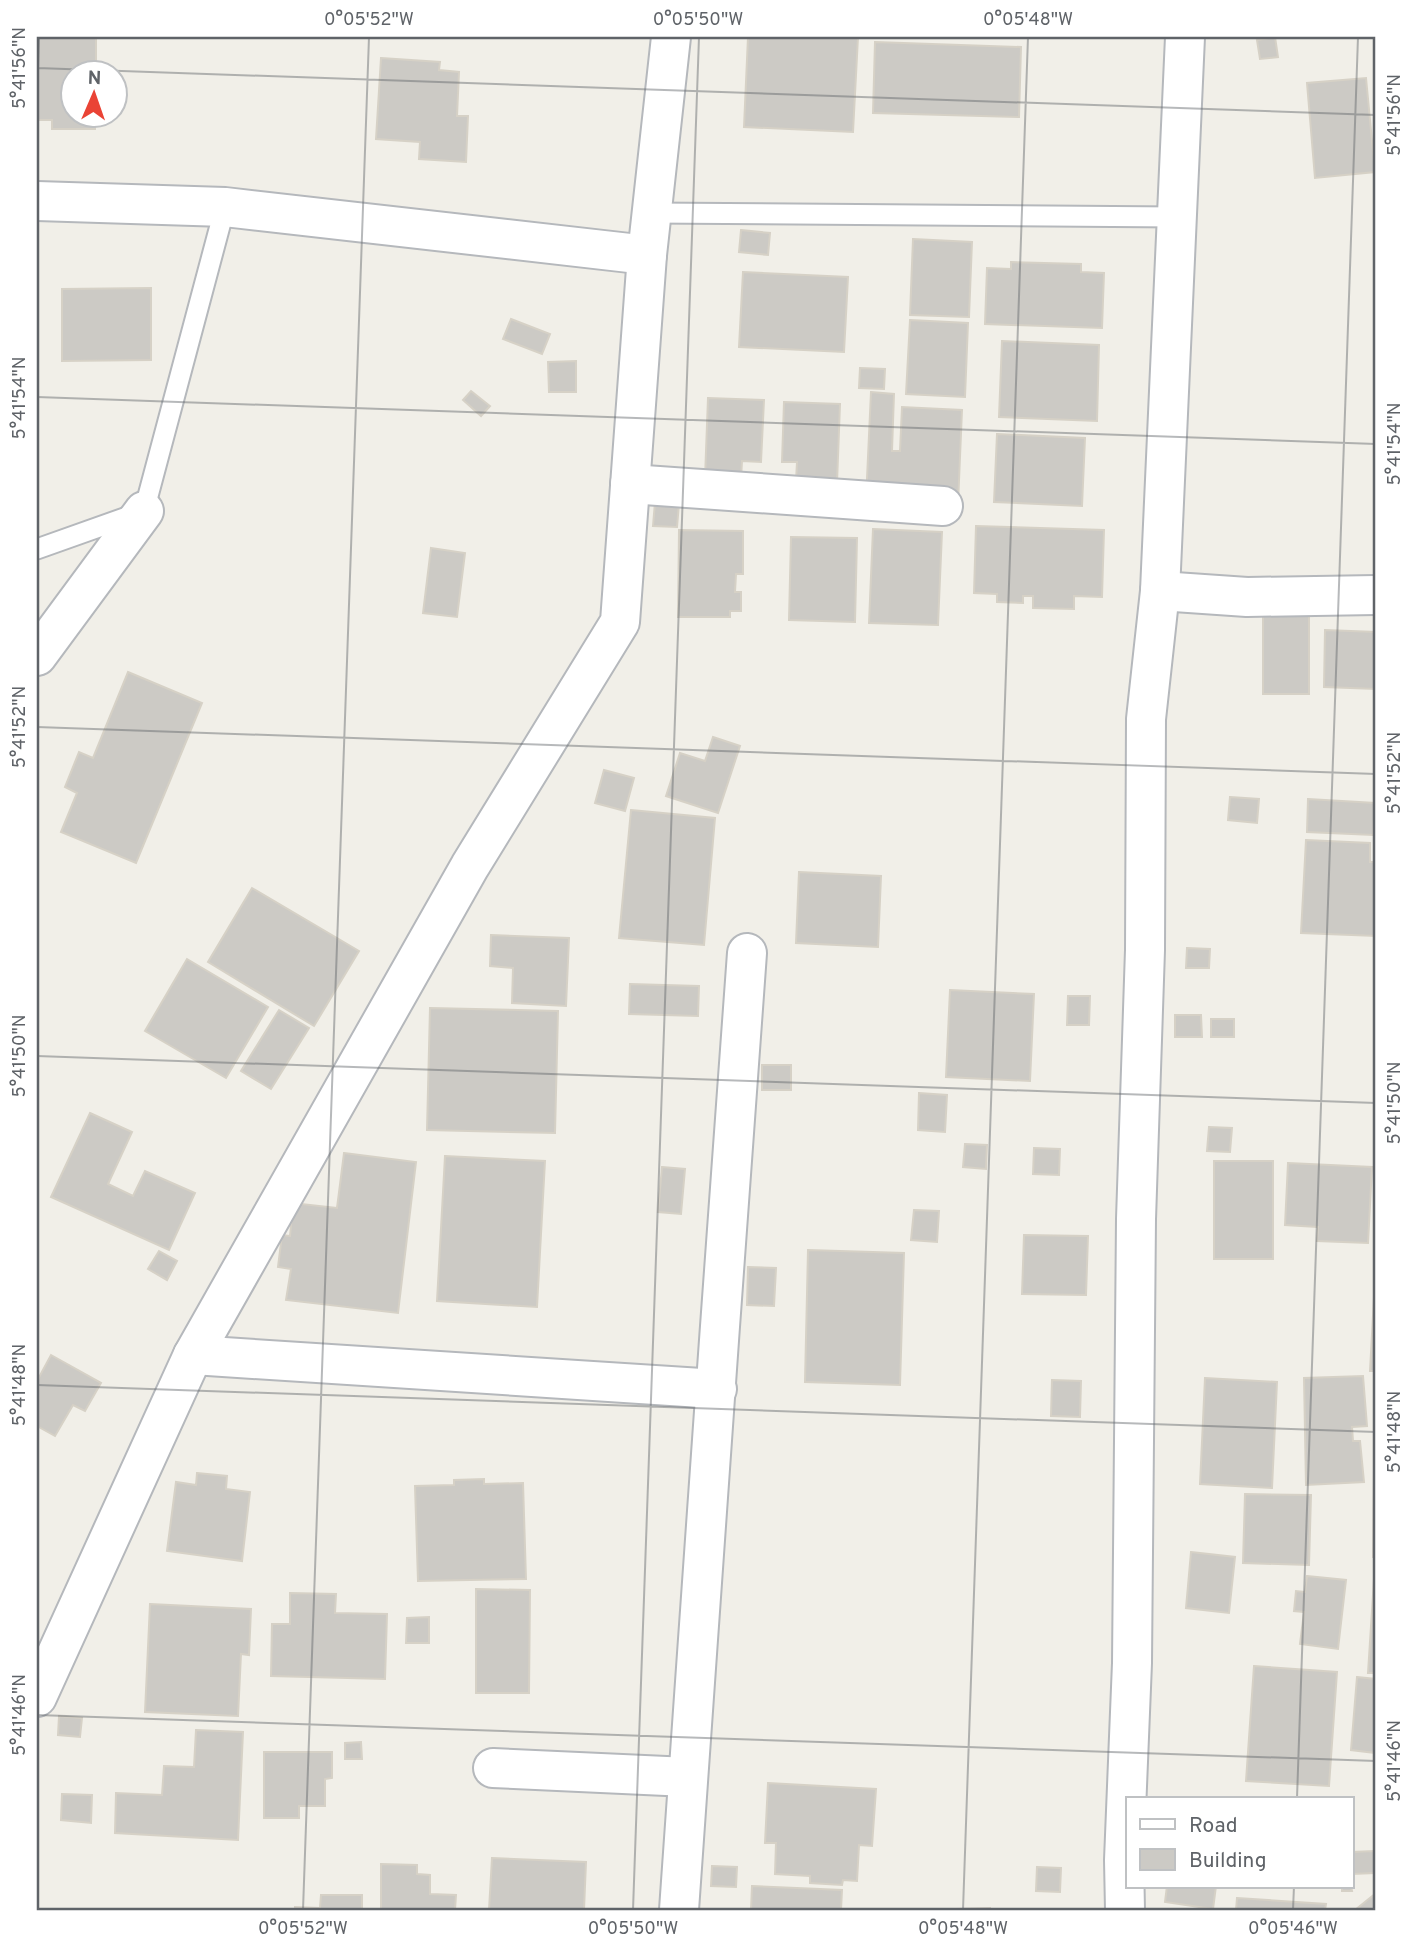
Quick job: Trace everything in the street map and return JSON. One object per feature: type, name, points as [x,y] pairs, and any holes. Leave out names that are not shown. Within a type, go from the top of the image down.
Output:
[{"type":"street","points":[[37,1698],[192,1355],[470,866],[620,622],[647,255],[671,37]]},
{"type":"street","points":[[1127,1797],[1132,1663],[1136,1219],[1145,950],[1146,719],[1160,591],[1185,37]]},
{"type":"street","points":[[37,201],[225,207],[647,255]]},
{"type":"street","points":[[630,484],[943,506]]},
{"type":"street","points":[[37,656],[144,511]]},
{"type":"street","points":[[1160,591],[1247,597],[1376,596]]},
{"type":"street","points":[[680,1910],[747,953]]},
{"type":"street","points":[[192,1355],[717,1389]]},
{"type":"street","points":[[493,1768],[688,1777]]},
{"type":"street","points":[[1125,1910],[1126,1811]]},
{"type":"lane","points":[[37,549],[144,511],[225,207]]},
{"type":"lane","points":[[651,213],[1177,217]]},
{"type":"building","points":[[37,37],[96,37],[96,60],[60,60],[60,129],[52,129],[52,120],[37,120]]},
{"type":"building","points":[[748,37],[858,37],[853,132],[744,127]]},
{"type":"building","points":[[1275,37],[1278,57],[1260,59],[1257,40]]},
{"type":"building","points":[[875,42],[1021,47],[1019,117],[873,113]]},
{"type":"building","points":[[381,58],[440,62],[439,70],[459,72],[457,116],[468,116],[466,162],[419,159],[420,142],[376,139]]},
{"type":"building","points":[[1366,78],[1375,172],[1315,178],[1307,83]]},
{"type":"building","points":[[741,230],[770,233],[768,255],[739,252]]},
{"type":"building","points":[[913,239],[972,242],[969,317],[910,315]]},
{"type":"building","points":[[1011,262],[1081,264],[1081,272],[1104,273],[1102,328],[985,324],[987,268],[1011,269]]},
{"type":"building","points":[[743,272],[848,277],[844,352],[739,347]]},
{"type":"building","points":[[151,288],[151,360],[62,361],[62,289]]},
{"type":"building","points":[[511,319],[550,334],[542,354],[503,339]]},
{"type":"building","points":[[910,320],[968,323],[965,397],[906,394]]},
{"type":"building","points":[[1002,341],[1099,345],[1097,421],[999,417]]},
{"type":"building","points":[[576,361],[576,392],[549,392],[548,362]]},
{"type":"building","points":[[860,368],[885,369],[884,389],[859,388]]},
{"type":"building","points":[[471,391],[490,406],[481,416],[463,400]]},
{"type":"building","points":[[871,392],[894,394],[892,451],[900,451],[902,407],[962,410],[958,504],[866,500]]},
{"type":"building","points":[[708,398],[764,400],[761,462],[742,461],[741,479],[705,478]]},
{"type":"building","points":[[784,402],[840,404],[837,483],[796,481],[797,462],[782,462]]},
{"type":"building","points":[[997,434],[1085,438],[1082,506],[994,502]]},
{"type":"building","points":[[656,490],[680,492],[677,527],[653,526]]},
{"type":"building","points":[[976,526],[1104,530],[1102,597],[1074,596],[1074,609],[1033,608],[1033,596],[1023,596],[1023,603],[997,602],[997,594],[974,593]]},
{"type":"building","points":[[873,529],[942,532],[938,625],[869,623]]},
{"type":"building","points":[[679,530],[743,531],[743,574],[736,574],[735,592],[741,592],[741,611],[730,611],[730,617],[678,617]]},
{"type":"building","points":[[791,537],[857,538],[855,622],[789,620]]},
{"type":"building","points":[[431,548],[465,553],[457,617],[423,613]]},
{"type":"building","points":[[1263,612],[1309,612],[1309,694],[1263,694]]},
{"type":"building","points":[[1325,630],[1376,632],[1376,689],[1324,687]]},
{"type":"building","points":[[128,672],[202,703],[136,863],[61,832],[77,793],[65,787],[79,752],[93,758]]},
{"type":"building","points":[[713,737],[740,746],[718,813],[666,796],[680,753],[705,761]]},
{"type":"building","points":[[604,770],[634,778],[625,811],[595,803]]},
{"type":"building","points":[[1230,797],[1259,799],[1257,823],[1228,820]]},
{"type":"building","points":[[1308,799],[1375,803],[1373,835],[1307,832]]},
{"type":"building","points":[[631,810],[715,818],[704,945],[619,938]]},
{"type":"building","points":[[1306,840],[1370,843],[1370,862],[1376,862],[1376,936],[1301,933]]},
{"type":"building","points":[[799,872],[881,876],[878,947],[796,943]]},
{"type":"building","points":[[252,888],[359,951],[314,1026],[208,962]]},
{"type":"building","points":[[491,935],[569,938],[566,1006],[512,1003],[513,968],[490,966]]},
{"type":"building","points":[[1187,948],[1210,949],[1209,968],[1186,968]]},
{"type":"building","points":[[187,959],[268,1007],[226,1078],[145,1031]]},
{"type":"building","points":[[630,984],[699,986],[698,1016],[629,1014]]},
{"type":"building","points":[[950,990],[1034,994],[1030,1081],[946,1077]]},
{"type":"building","points":[[1068,996],[1090,996],[1089,1025],[1067,1025]]},
{"type":"building","points":[[430,1008],[558,1011],[555,1133],[427,1130]]},
{"type":"building","points":[[279,1010],[309,1028],[271,1089],[241,1071]]},
{"type":"building","points":[[1175,1015],[1201,1015],[1202,1037],[1175,1037]]},
{"type":"building","points":[[1211,1019],[1234,1019],[1234,1037],[1211,1037]]},
{"type":"building","points":[[762,1065],[791,1065],[791,1090],[762,1090]]},
{"type":"building","points":[[919,1093],[947,1095],[945,1132],[918,1130]]},
{"type":"building","points":[[90,1113],[132,1132],[108,1184],[133,1196],[145,1171],[195,1193],[169,1250],[51,1197]]},
{"type":"building","points":[[1209,1127],[1232,1128],[1230,1152],[1207,1151]]},
{"type":"building","points":[[965,1144],[987,1145],[986,1169],[963,1167]]},
{"type":"building","points":[[1034,1148],[1060,1149],[1059,1175],[1033,1174]]},
{"type":"building","points":[[344,1153],[416,1162],[398,1313],[286,1300],[291,1269],[278,1267],[282,1235],[290,1236],[293,1203],[337,1208]]},
{"type":"building","points":[[445,1156],[545,1161],[537,1307],[437,1301]]},
{"type":"building","points":[[1214,1161],[1273,1161],[1273,1259],[1214,1259]]},
{"type":"building","points":[[1288,1163],[1372,1167],[1368,1243],[1317,1241],[1318,1227],[1285,1225]]},
{"type":"building","points":[[662,1167],[685,1169],[681,1214],[658,1212]]},
{"type":"building","points":[[914,1210],[939,1211],[937,1242],[911,1240]]},
{"type":"building","points":[[1024,1235],[1088,1236],[1086,1295],[1022,1294]]},
{"type":"building","points":[[808,1250],[904,1253],[900,1385],[805,1382]]},
{"type":"building","points":[[159,1251],[177,1261],[167,1280],[148,1269]]},
{"type":"building","points":[[748,1267],[776,1268],[774,1306],[747,1305]]},
{"type":"building","points":[[1374,1297],[1376,1371],[1370,1371]]},
{"type":"building","points":[[51,1355],[101,1383],[85,1411],[73,1405],[55,1436],[37,1426],[37,1381]]},
{"type":"building","points":[[1363,1376],[1367,1426],[1352,1427],[1353,1441],[1360,1441],[1364,1482],[1306,1485],[1304,1378]]},
{"type":"building","points":[[1205,1378],[1277,1382],[1272,1488],[1200,1484]]},
{"type":"building","points":[[1052,1380],[1081,1381],[1080,1417],[1051,1416]]},
{"type":"building","points":[[1376,1469],[1376,1557],[1373,1557]]},
{"type":"building","points":[[197,1473],[227,1476],[226,1489],[250,1492],[242,1561],[167,1551],[176,1482],[196,1485]]},
{"type":"building","points":[[484,1479],[484,1484],[523,1483],[526,1579],[418,1581],[415,1486],[454,1485],[454,1480]]},
{"type":"building","points":[[1245,1494],[1311,1495],[1309,1565],[1243,1563]]},
{"type":"building","points":[[1191,1552],[1235,1557],[1229,1613],[1186,1608]]},
{"type":"building","points":[[1307,1576],[1346,1580],[1338,1649],[1300,1644],[1304,1612],[1294,1611],[1296,1591],[1305,1592]]},
{"type":"building","points":[[1374,1579],[1376,1673],[1368,1673]]},
{"type":"building","points":[[476,1589],[530,1590],[529,1693],[476,1693]]},
{"type":"building","points":[[290,1593],[336,1594],[335,1613],[387,1614],[385,1679],[271,1676],[272,1624],[290,1624]]},
{"type":"building","points":[[150,1604],[251,1609],[249,1655],[241,1654],[238,1716],[145,1712]]},
{"type":"building","points":[[429,1617],[429,1643],[406,1643],[407,1618]]},
{"type":"building","points":[[1254,1666],[1337,1672],[1329,1786],[1246,1781]]},
{"type":"building","points":[[1357,1677],[1376,1679],[1376,1753],[1351,1750]]},
{"type":"building","points":[[59,1716],[82,1718],[80,1737],[58,1735]]},
{"type":"building","points":[[196,1730],[243,1732],[238,1840],[115,1833],[116,1793],[162,1795],[164,1766],[194,1767]]},
{"type":"building","points":[[361,1742],[362,1759],[345,1759],[345,1743]]},
{"type":"building","points":[[264,1752],[332,1752],[332,1778],[325,1779],[325,1806],[299,1806],[299,1818],[264,1818]]},
{"type":"building","points":[[768,1783],[876,1789],[872,1846],[859,1845],[857,1881],[843,1880],[842,1885],[810,1883],[810,1876],[775,1874],[776,1843],[765,1843]]},
{"type":"building","points":[[62,1794],[92,1795],[91,1823],[61,1820]]},
{"type":"building","points":[[1374,1851],[1375,1873],[1354,1874],[1354,1852]]},
{"type":"building","points":[[492,1858],[586,1862],[584,1910],[489,1910]]},
{"type":"building","points":[[381,1864],[417,1865],[417,1874],[430,1875],[430,1894],[456,1895],[455,1910],[381,1910]]},
{"type":"building","points":[[712,1866],[737,1867],[736,1887],[711,1886]]},
{"type":"building","points":[[1037,1867],[1061,1868],[1060,1892],[1036,1891]]},
{"type":"building","points":[[752,1886],[842,1890],[841,1910],[751,1910]]},
{"type":"building","points":[[1167,1888],[1216,1888],[1213,1909],[1165,1902]]},
{"type":"building","points":[[1376,1893],[1376,1910],[1355,1910]]},
{"type":"building","points":[[321,1895],[362,1895],[362,1910],[295,1910],[295,1907],[320,1908]]},
{"type":"building","points":[[1237,1898],[1326,1904],[1325,1910],[1236,1910]]},
{"type":"building","points":[[990,1908],[990,1910],[920,1910]]}]
